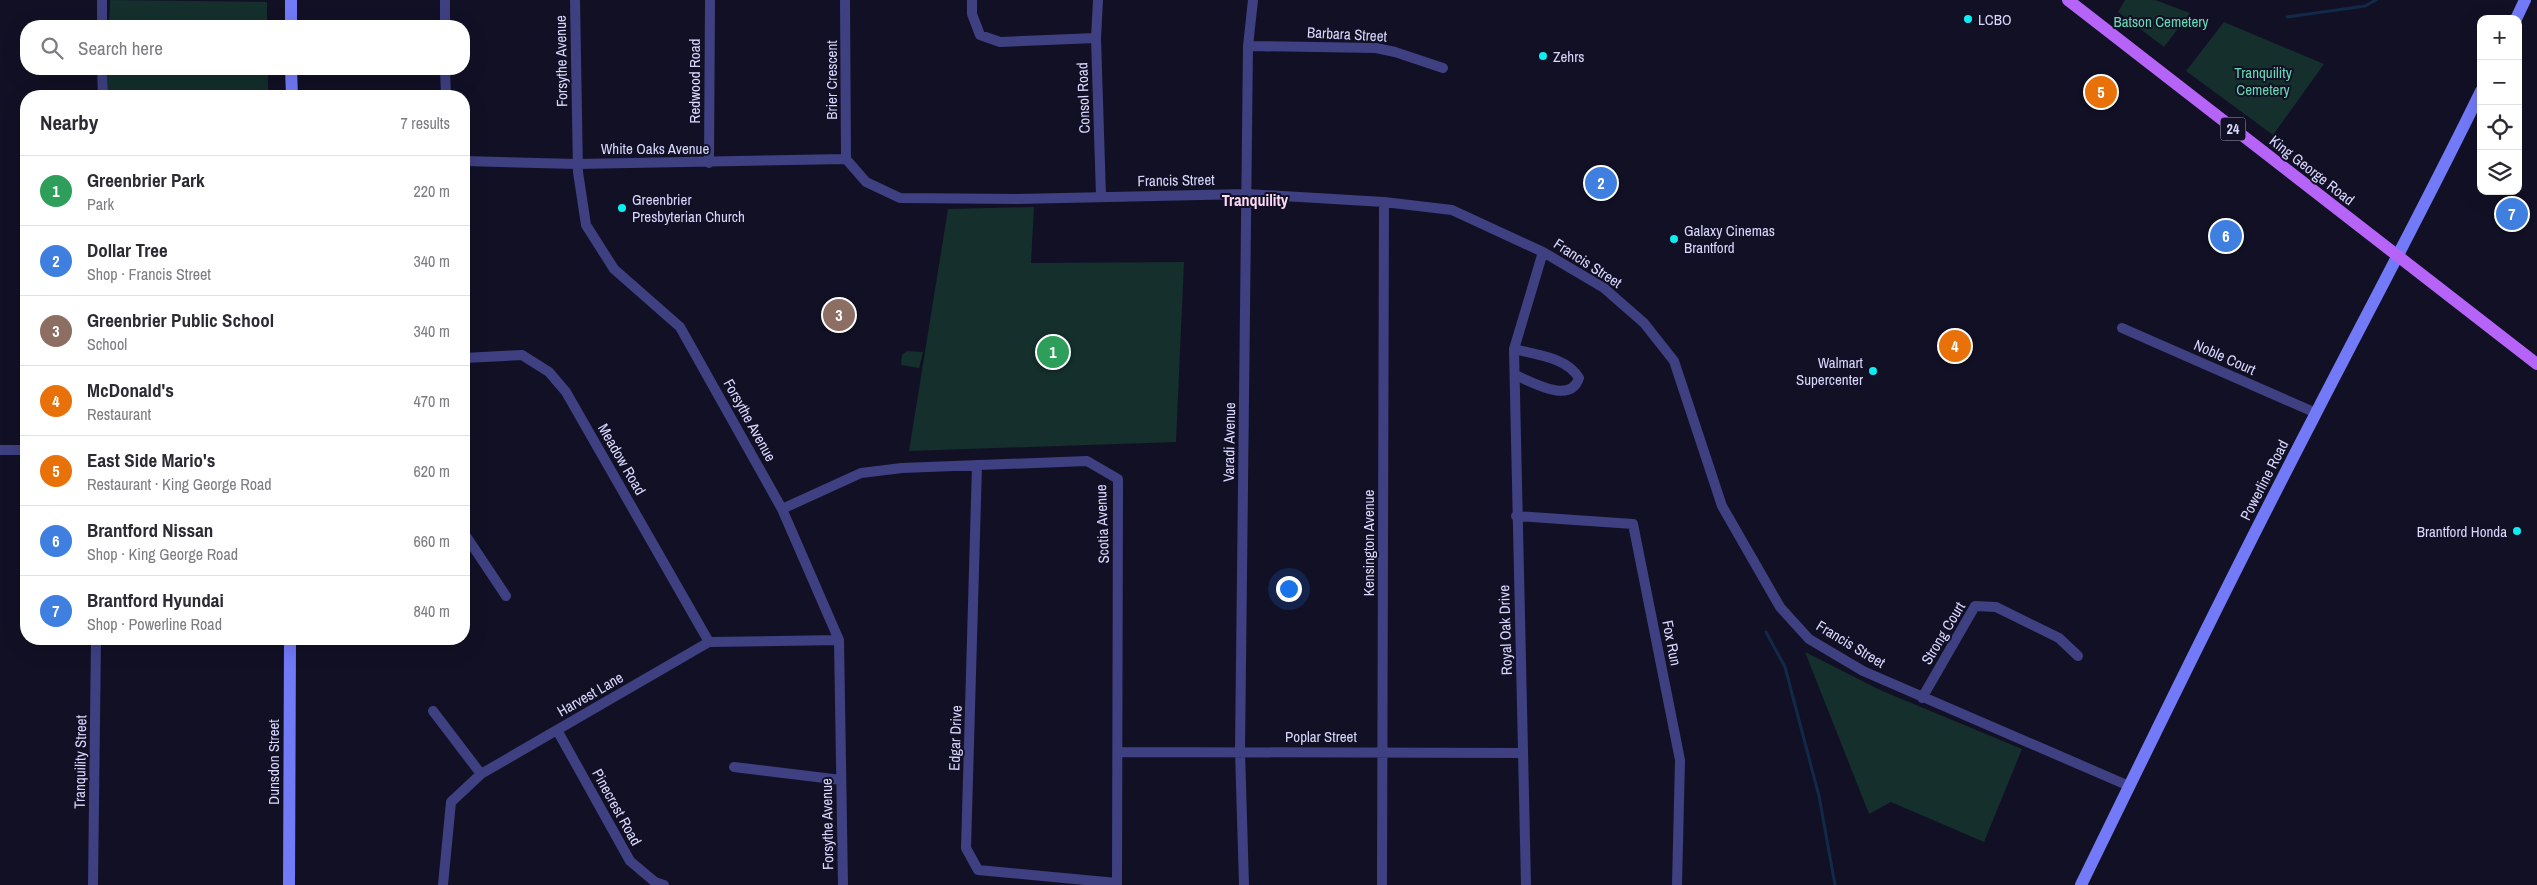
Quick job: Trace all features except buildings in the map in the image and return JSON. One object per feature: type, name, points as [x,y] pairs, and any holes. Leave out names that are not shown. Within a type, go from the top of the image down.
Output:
[{"type":"main road","points":[[291,0],[291,20]]},
{"type":"main road","name":"King George Road","points":[[2068,0],[2537,364]]},
{"type":"main road","points":[[2518,15],[2525,0]]},
{"type":"main road","points":[[291,75],[292,90]]},
{"type":"main road","name":"Powerline Road","points":[[2081,885],[2316,414],[2399,258],[2477,99]]},
{"type":"main road","name":"Dunsdon Street","points":[[289,885],[290,645]]},
{"type":"street","points":[[102,0],[102,20]]},
{"type":"street","points":[[445,0],[445,20]]},
{"type":"street","name":"Forsythe Avenue","points":[[575,0],[577,164],[586,225],[614,269],[680,327],[782,509],[839,640],[843,885]]},
{"type":"street","name":"Redwood Road","points":[[709,163],[710,0]]},
{"type":"street","name":"Brier Crescent","points":[[845,0],[846,160]]},
{"type":"street","points":[[972,0],[972,14],[980,35],[1000,42],[1096,38]]},
{"type":"street","name":"Consol Road","points":[[1098,0],[1096,38],[1101,196]]},
{"type":"street","name":"Varadi Avenue","points":[[1244,885],[1240,751],[1248,46],[1252,0]]},
{"type":"street","name":"Barbara Street","points":[[1248,46],[1376,48],[1395,52],[1443,68]]},
{"type":"street","points":[[102,75],[103,90]]},
{"type":"street","points":[[445,75],[446,90]]},
{"type":"street","name":"White Oaks Avenue","points":[[470,160],[577,164],[846,160]]},
{"type":"street","name":"Francis Street","points":[[846,160],[866,182],[900,198],[1017,199],[1247,194],[1384,202],[1452,210],[1543,252],[1604,288],[1644,323],[1674,361],[1722,506],[1780,607],[1809,639],[1863,671],[2129,786]]},
{"type":"street","name":"Kensington Avenue","points":[[1382,885],[1384,202]]},
{"type":"street","name":"Royal Oak Drive","points":[[1526,885],[1516,516],[1514,349],[1543,252]]},
{"type":"street","name":"Noble Court","points":[[2122,328],[2316,414]]},
{"type":"street","points":[[1514,349],[1560,361],[1574,368],[1580,378],[1577,386],[1570,391],[1558,391],[1515,375]]},
{"type":"street","name":"Meadow Road","points":[[470,358],[522,355],[549,372],[566,392],[709,642]]},
{"type":"street","points":[[0,450],[20,450]]},
{"type":"street","name":"Scotia Avenue","points":[[782,509],[861,473],[902,468],[1087,461],[1118,479],[1119,752],[1117,884]]},
{"type":"street","name":"Edgar Drive","points":[[977,465],[966,848],[978,870],[1117,884]]},
{"type":"street","name":"Fox Run","points":[[1516,516],[1633,524],[1680,760],[1677,885]]},
{"type":"street","points":[[470,542],[506,596]]},
{"type":"street","name":"Strong Court","points":[[1922,698],[1975,606],[1996,606],[2059,638],[2078,656]]},
{"type":"street","name":"Harvest Lane","points":[[443,885],[450,802],[482,774],[709,642],[839,640]]},
{"type":"street","name":"Tranquility Street","points":[[94,885],[96,645]]},
{"type":"street","points":[[433,711],[482,774]]},
{"type":"street","name":"Pinecrest Road","points":[[557,730],[630,861],[656,882],[664,885]]},
{"type":"street","name":"Poplar Street","points":[[1119,752],[1523,753]]},
{"type":"street","points":[[734,767],[841,780]]},
{"type":"green space","points":[[110,0],[267,2],[267,20],[109,20]]},
{"type":"green space","name":"Batson Cemetery","points":[[2125,0],[2155,0],[2190,13],[2164,47],[2118,12]]},
{"type":"green space","name":"Tranquility Cemetery","points":[[2224,22],[2324,64],[2273,135],[2186,71]]},
{"type":"green space","points":[[108,75],[268,75],[268,90],[107,90]]},
{"type":"green space","points":[[1034,207],[1031,263],[1184,262],[1176,442],[909,451],[948,209]]},
{"type":"green space","points":[[907,351],[923,352],[919,368],[901,365],[902,355]]},
{"type":"green space","points":[[1805,652],[1880,690],[2022,749],[1984,842],[1891,802],[1869,814]]},
{"type":"waterway","points":[[2287,17],[2365,6],[2376,0]]},
{"type":"waterway","points":[[1766,632],[1785,667],[1819,796],[1835,885]]},
{"type":"place","name":"LCBO","points":[[1968,19]]},
{"type":"place","name":"Zehrs","points":[[1543,56]]},
{"type":"place","name":"East Side Mario's","points":[[2101,92]]},
{"type":"place","name":"Dollar Tree","points":[[1601,183]]},
{"type":"place","name":"Greenbrier Presbyterian Church","points":[[622,208]]},
{"type":"place","name":"Brantford Hyundai","points":[[2512,214]]},
{"type":"place","name":"Brantford Nissan","points":[[2226,236]]},
{"type":"place","name":"Galaxy Cinemas Brantford","points":[[1674,239]]},
{"type":"place","name":"Greenbrier Public School","points":[[839,315]]},
{"type":"place","name":"McDonald's","points":[[1955,346]]},
{"type":"place","name":"Greenbrier Park","points":[[1053,352]]},
{"type":"place","name":"Walmart Supercenter","points":[[1873,371]]},
{"type":"place","name":"Brantford Honda","points":[[2517,531]]},
{"type":"district","name":"Tranquility","points":[[1255,200]]}]
